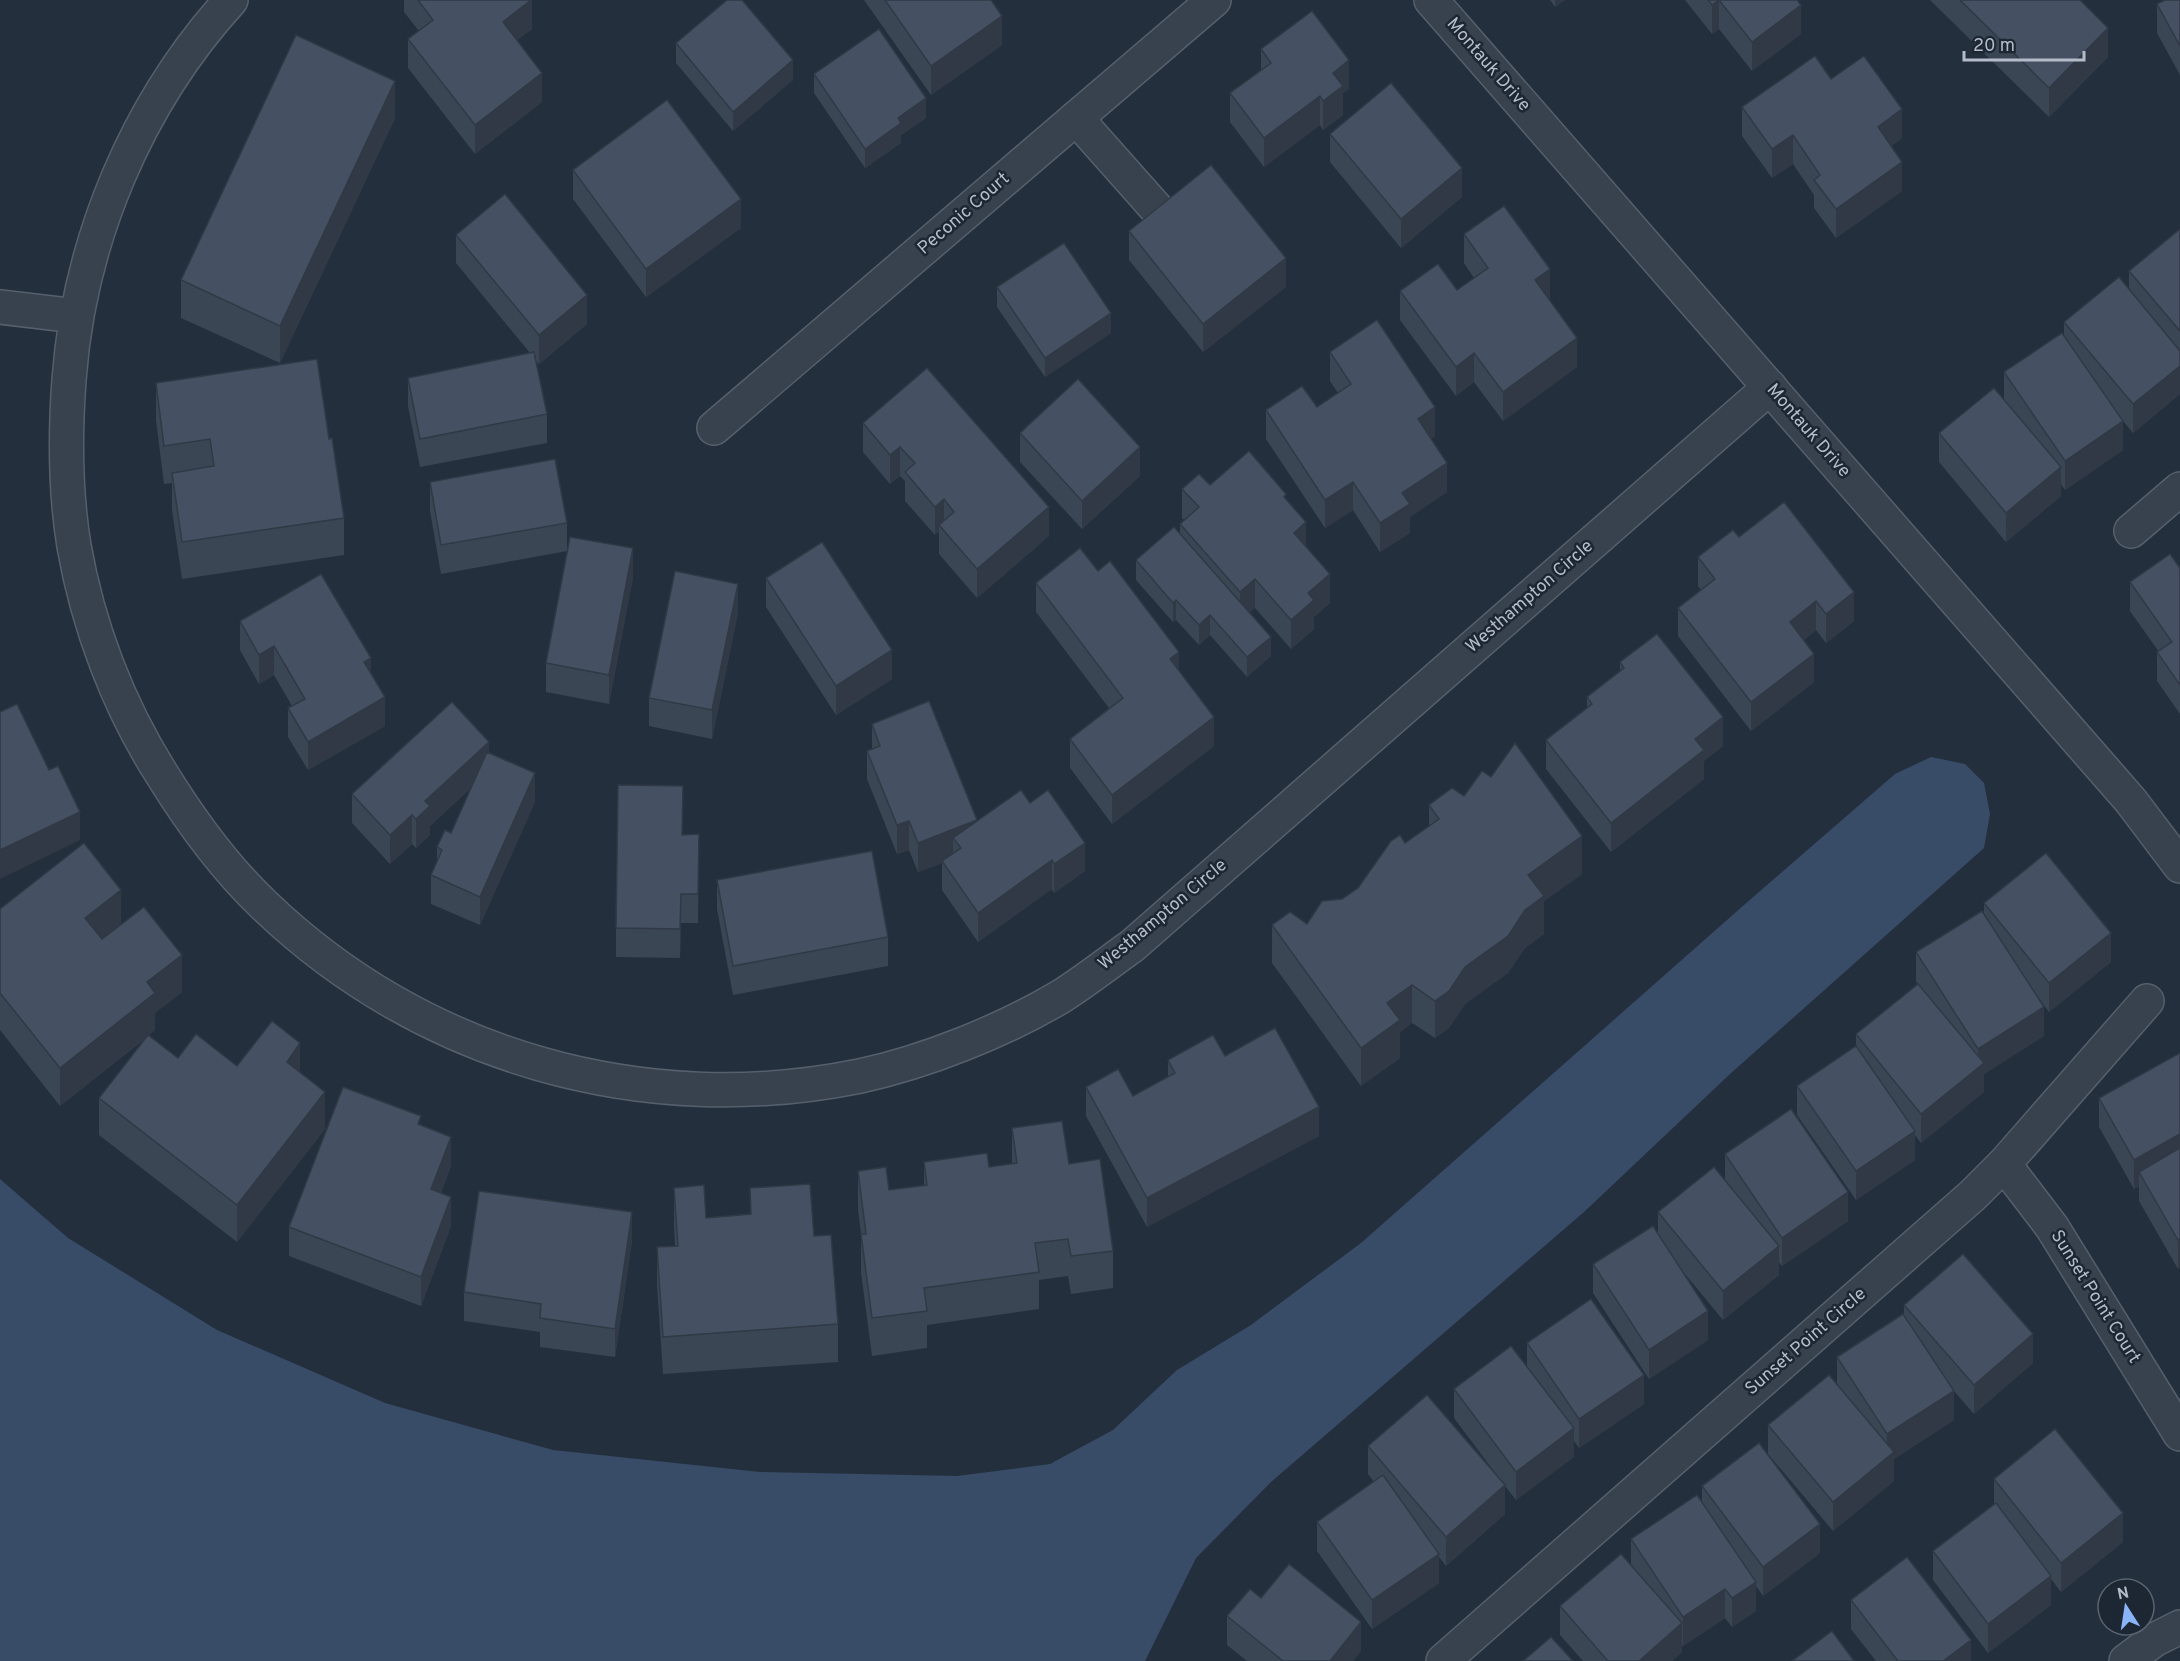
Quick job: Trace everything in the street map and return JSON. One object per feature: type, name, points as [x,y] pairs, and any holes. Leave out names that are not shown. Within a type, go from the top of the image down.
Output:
[{"type":"street","name":"Westhampton Circle","points":[[231,0],[201,35],[173,74],[143,123],[107,204],[81,288],[71,346],[65,433],[71,521],[81,579],[110,674],[141,742],[188,817],[244,885],[264,906],[309,944],[380,996],[458,1036],[541,1066],[627,1084],[686,1090],[774,1089],[860,1076],[917,1060],[999,1029],[1060,997],[1132,946],[1770,387]]},
{"type":"street","name":"Peconic Court","points":[[714,428],[1214,0]]},
{"type":"street","name":"Montauk Drive","points":[[1431,0],[2131,801],[2180,866]]},
{"type":"street","points":[[1076,118],[1163,216]]},
{"type":"street","points":[[0,307],[76,316]]},
{"type":"street","points":[[2131,531],[2180,489]]},
{"type":"street","name":"Sunset Point Circle","points":[[1443,1661],[1973,1195],[2004,1164],[2147,1001]]},
{"type":"street","name":"Sunset Point Court","points":[[2004,1164],[2052,1227],[2180,1434]]},
{"type":"street","points":[[2126,1661],[2154,1640],[2180,1627]]},
{"type":"water","points":[[1931,757],[1965,764],[1984,783],[1990,814],[1984,848],[1730,1074],[1584,1212],[1271,1482],[1196,1558],[1145,1661],[0,1661],[0,1179],[68,1238],[217,1330],[385,1403],[553,1450],[760,1472],[957,1476],[1050,1464],[1113,1430],[1177,1370],[1251,1325],[1361,1243],[1895,774]]},
{"type":"building","points":[[418,0],[531,0],[503,22],[542,73],[475,125],[408,39],[433,20]]},
{"type":"building","points":[[727,0],[742,0],[793,60],[733,112],[676,43]]},
{"type":"building","points":[[885,0],[991,0],[1002,16],[931,66]]},
{"type":"building","points":[[1708,0],[1719,0],[1712,5]]},
{"type":"building","points":[[1719,0],[1797,0],[1801,5],[1752,42]]},
{"type":"building","points":[[1960,0],[2080,0],[2108,28],[2049,88]]},
{"type":"building","points":[[2165,0],[2180,0],[2180,46],[2157,4]]},
{"type":"building","points":[[1312,11],[1349,60],[1333,73],[1343,86],[1323,101],[1320,96],[1264,138],[1230,93],[1271,63],[1261,49]]},
{"type":"building","points":[[879,29],[926,98],[898,118],[901,123],[865,149],[814,74]]},
{"type":"building","points":[[296,35],[395,81],[280,326],[181,280]]},
{"type":"building","points":[[1815,56],[1831,79],[1864,56],[1902,109],[1878,127],[1902,162],[1836,209],[1814,180],[1820,175],[1793,135],[1772,149],[1742,107]]},
{"type":"building","points":[[1391,83],[1462,168],[1401,219],[1330,134]]},
{"type":"building","points":[[667,100],[741,199],[646,269],[573,170]]},
{"type":"building","points":[[1211,165],[1286,258],[1203,324],[1129,231]]},
{"type":"building","points":[[505,194],[587,295],[539,335],[456,235]]},
{"type":"building","points":[[1504,206],[1550,269],[1535,280],[1577,338],[1503,392],[1474,353],[1456,367],[1400,291],[1438,264],[1457,290],[1488,268],[1464,234]]},
{"type":"building","points":[[2180,229],[2180,331],[2129,271]]},
{"type":"building","points":[[1064,243],[1111,313],[1045,358],[997,287]]},
{"type":"building","points":[[2119,277],[2180,351],[2180,366],[2133,404],[2064,322]]},
{"type":"building","points":[[1377,320],[1435,407],[1418,419],[1447,463],[1402,493],[1410,504],[1380,523],[1353,482],[1325,500],[1266,410],[1302,386],[1317,407],[1351,384],[1330,352]]},
{"type":"building","points":[[2062,333],[2123,421],[2065,461],[2004,372]]},
{"type":"building","points":[[534,352],[547,414],[420,439],[408,378]]},
{"type":"building","points":[[317,359],[344,518],[182,542],[172,473],[214,466],[210,439],[164,446],[156,383]]},
{"type":"building","points":[[927,368],[1049,507],[977,569],[939,525],[954,512],[944,499],[935,507],[905,472],[915,463],[900,447],[890,455],[863,423]]},
{"type":"building","points":[[1078,379],[1140,447],[1082,501],[1020,433]]},
{"type":"building","points":[[1994,388],[2061,467],[2006,513],[1939,433]]},
{"type":"building","points":[[1249,451],[1286,494],[1284,497],[1306,522],[1294,533],[1330,574],[1308,593],[1314,600],[1291,620],[1255,579],[1240,592],[1180,524],[1199,507],[1182,489],[1199,474],[1210,485]]},
{"type":"building","points":[[555,459],[567,523],[441,545],[430,482]]},
{"type":"building","points":[[1784,502],[1854,592],[1826,614],[1816,601],[1790,622],[1814,654],[1751,702],[1678,608],[1715,579],[1698,557],[1733,530],[1739,537]]},
{"type":"building","points":[[1174,527],[1271,637],[1247,657],[1210,615],[1199,625],[1176,600],[1173,603],[1136,560]]},
{"type":"building","points":[[570,537],[633,548],[609,675],[546,663]]},
{"type":"building","points":[[822,542],[892,650],[836,686],[766,578]]},
{"type":"building","points":[[1080,548],[1098,571],[1110,561],[1179,652],[1170,659],[1214,717],[1112,795],[1070,739],[1123,698],[1036,583]]},
{"type":"building","points":[[2170,554],[2180,568],[2180,685],[2157,652],[2172,642],[2130,582]]},
{"type":"building","points":[[675,571],[738,584],[712,710],[649,698]]},
{"type":"building","points":[[321,574],[371,658],[364,662],[385,697],[308,742],[288,708],[305,699],[274,646],[259,655],[240,621]]},
{"type":"building","points":[[1657,634],[1723,717],[1695,739],[1704,750],[1611,823],[1546,740],[1592,704],[1587,697],[1624,668],[1620,662]]},
{"type":"building","points":[[929,701],[977,820],[918,843],[909,821],[897,825],[867,751],[880,746],[872,724]]},
{"type":"building","points":[[452,702],[489,742],[425,801],[430,806],[416,819],[412,815],[390,835],[352,794]]},
{"type":"building","points":[[17,704],[49,770],[58,766],[80,812],[0,850],[0,712]]},
{"type":"building","points":[[1515,743],[1582,836],[1528,875],[1544,896],[1525,910],[1508,936],[1465,967],[1449,991],[1435,1001],[1412,985],[1387,1003],[1400,1020],[1361,1048],[1272,925],[1290,912],[1307,924],[1322,901],[1342,899],[1358,888],[1391,841],[1400,835],[1405,843],[1439,819],[1429,805],[1452,788],[1464,796],[1482,771],[1491,777]]},
{"type":"building","points":[[487,752],[535,773],[480,897],[431,875],[442,850],[437,847],[445,830],[451,833]]},
{"type":"building","points":[[618,785],[683,786],[682,835],[699,834],[698,894],[681,894],[680,929],[616,928]]},
{"type":"building","points":[[1021,790],[1030,803],[1048,790],[1085,843],[1054,864],[1052,860],[978,913],[942,861],[961,848],[953,838]]},
{"type":"building","points":[[84,843],[121,890],[85,918],[102,939],[144,907],[182,955],[147,982],[155,993],[60,1068],[0,993],[0,909]]},
{"type":"building","points":[[872,851],[888,937],[733,966],[717,880]]},
{"type":"building","points":[[2046,853],[2111,933],[2049,983],[1984,903]]},
{"type":"building","points":[[1982,911],[2044,1007],[1978,1049],[1916,952]]},
{"type":"building","points":[[1918,984],[1984,1063],[1921,1114],[1856,1034]]},
{"type":"building","points":[[272,1021],[300,1043],[287,1062],[325,1092],[237,1205],[99,1098],[148,1035],[178,1058],[196,1034],[237,1066]]},
{"type":"building","points":[[1275,1028],[1319,1107],[1147,1198],[1086,1087],[1118,1069],[1133,1096],[1175,1073],[1168,1060],[1213,1035],[1225,1056]]},
{"type":"building","points":[[1856,1046],[1915,1131],[1856,1171],[1797,1086]]},
{"type":"building","points":[[2180,1053],[2180,1134],[2134,1160],[2099,1098]]},
{"type":"building","points":[[343,1087],[421,1116],[418,1124],[451,1137],[431,1189],[451,1197],[421,1277],[289,1227]]},
{"type":"building","points":[[1791,1109],[1848,1192],[1782,1238],[1725,1154]]},
{"type":"building","points":[[1062,1121],[1069,1164],[1100,1159],[1113,1251],[1071,1256],[1068,1239],[1035,1243],[1039,1272],[924,1288],[927,1311],[872,1318],[861,1234],[866,1234],[858,1171],[886,1167],[889,1190],[927,1185],[924,1162],[987,1153],[989,1167],[1017,1163],[1012,1128]]},
{"type":"building","points":[[2180,1148],[2180,1239],[2178,1240],[2139,1172]]},
{"type":"building","points":[[1714,1167],[1779,1246],[1723,1291],[1658,1212]]},
{"type":"building","points":[[810,1184],[814,1236],[831,1235],[838,1324],[663,1337],[657,1247],[678,1246],[674,1188],[704,1185],[706,1218],[751,1214],[750,1188]]},
{"type":"building","points":[[479,1191],[632,1212],[615,1329],[540,1318],[541,1304],[464,1292]]},
{"type":"building","points":[[1653,1226],[1708,1311],[1649,1350],[1593,1264]]},
{"type":"building","points":[[1963,1254],[2033,1334],[1974,1385],[1904,1305]]},
{"type":"building","points":[[1591,1299],[1644,1375],[1579,1419],[1527,1343]]},
{"type":"building","points":[[1903,1314],[1954,1391],[1887,1434],[1837,1357]]},
{"type":"building","points":[[1511,1346],[1574,1428],[1516,1472],[1454,1389]]},
{"type":"building","points":[[1829,1375],[1894,1452],[1833,1502],[1768,1425]]},
{"type":"building","points":[[1427,1395],[1505,1485],[1446,1537],[1368,1446]]},
{"type":"building","points":[[2055,1429],[2123,1513],[2061,1563],[1994,1479]]},
{"type":"building","points":[[1759,1443],[1820,1524],[1763,1567],[1702,1486]]},
{"type":"building","points":[[1383,1475],[1439,1554],[1372,1600],[1317,1522]]},
{"type":"building","points":[[1697,1495],[1756,1582],[1732,1598],[1725,1589],[1683,1617],[1631,1539]]},
{"type":"building","points":[[1996,1503],[2051,1576],[1988,1624],[1933,1551]]},
{"type":"building","points":[[1621,1554],[1682,1623],[1639,1661],[1608,1661],[1560,1606]]},
{"type":"building","points":[[1907,1557],[1971,1640],[1943,1661],[1898,1661],[1851,1600]]},
{"type":"building","points":[[1289,1564],[1361,1622],[1330,1661],[1283,1661],[1227,1616],[1250,1589],[1261,1598]]},
{"type":"building","points":[[1832,1631],[1854,1661],[1792,1661]]},
{"type":"building","points":[[1551,1637],[1573,1661],[1523,1661]]}]
